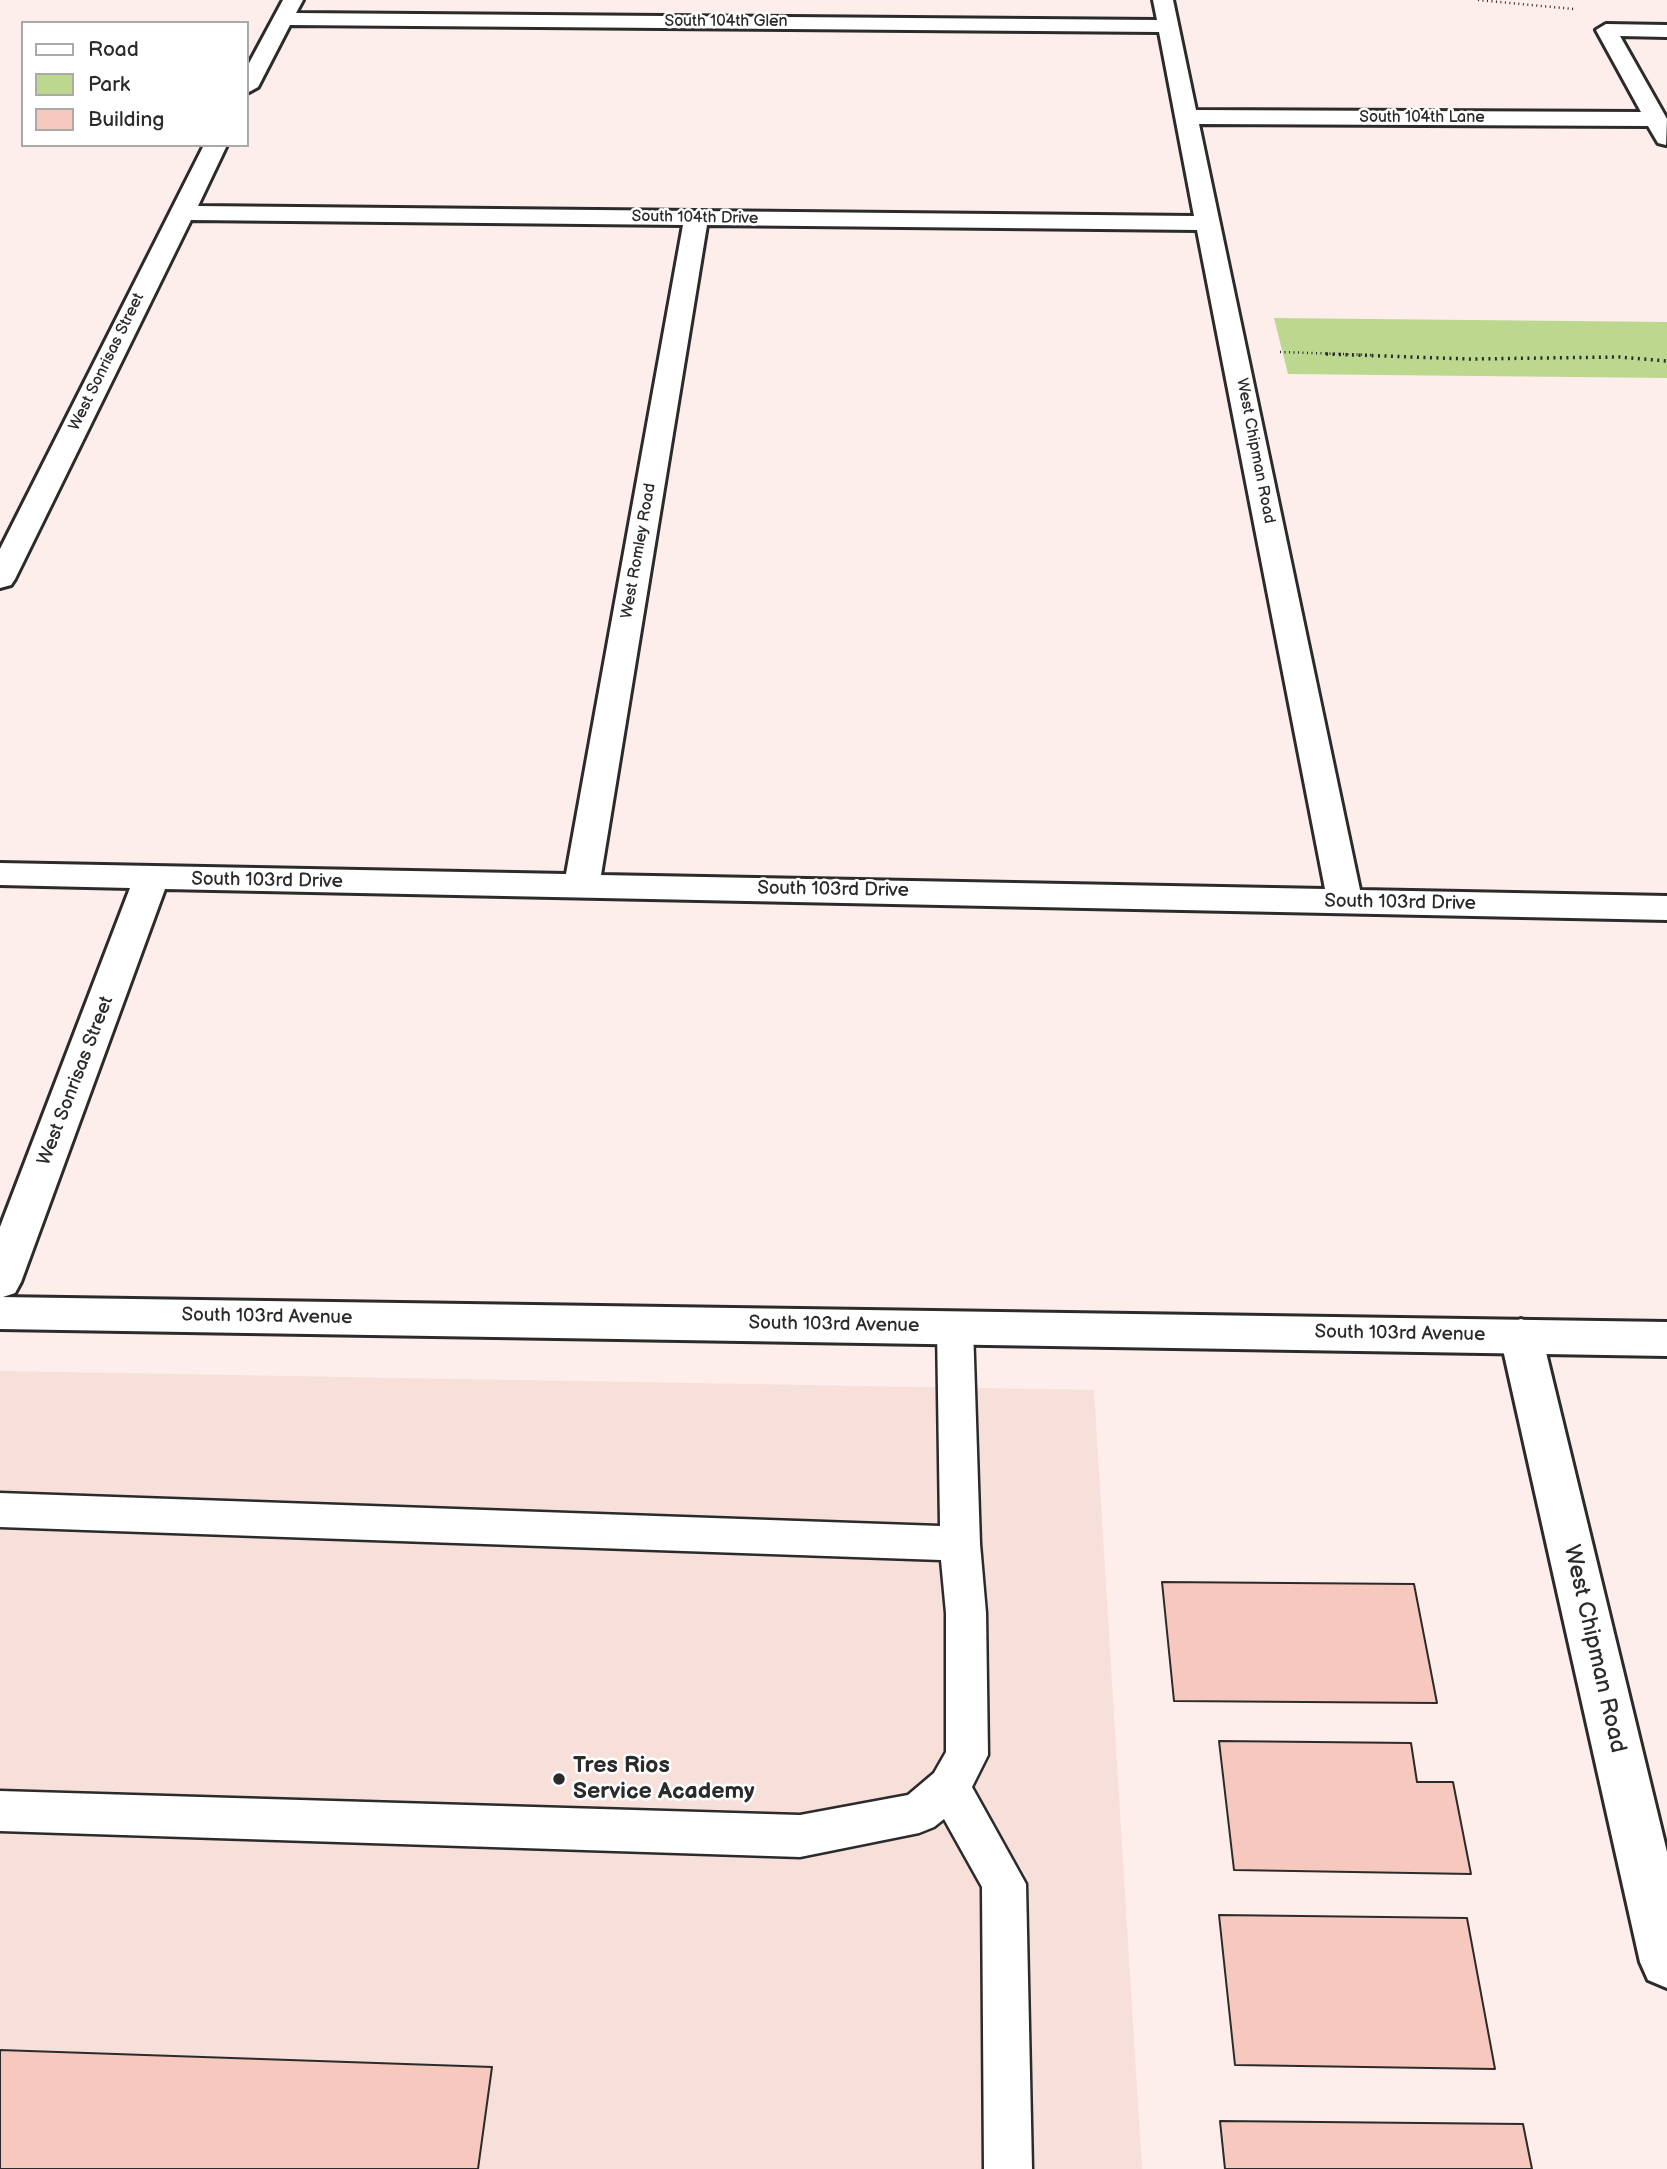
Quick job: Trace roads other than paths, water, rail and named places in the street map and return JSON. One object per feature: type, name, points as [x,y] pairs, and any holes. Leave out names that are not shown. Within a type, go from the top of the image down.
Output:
[{"type":"street","name":"South 104th Glen","points":[[288,9],[1166,13]]},
{"type":"street","points":[[248,85],[288,9]]},
{"type":"street","name":"West Chipman Road","points":[[1166,13],[1345,903]]},
{"type":"street","points":[[1667,31],[1606,30],[1667,139]]},
{"type":"street","name":"South 104th Lane","points":[[1188,117],[1656,119]]},
{"type":"street","name":"West Sonrisas Street","points":[[0,579],[215,147]]},
{"type":"street","name":"South 104th Drive","points":[[181,213],[1210,223]]},
{"type":"street","name":"West Romley Road","points":[[582,884],[696,218]]},
{"type":"street","name":"South 103rd Drive","points":[[0,874],[1667,908]]},
{"type":"street","name":"West Sonrisas Street","points":[[0,1282],[151,879]]},
{"type":"street","name":"South 103rd Avenue","points":[[0,1313],[1667,1339]]},
{"type":"street","name":"West Chipman Road","points":[[1521,1336],[1667,1962]]},
{"type":"lane","points":[[0,1811],[800,1836],[919,1813],[949,1787],[967,1755],[966,1613],[960,1544],[955,1327]]},
{"type":"lane","points":[[0,1510],[960,1544]]},
{"type":"lane","points":[[949,1787],[1004,1884],[1008,2169]]},
{"type":"place","name":"Tres Rios Service Academy","points":[[559,1779]]}]
